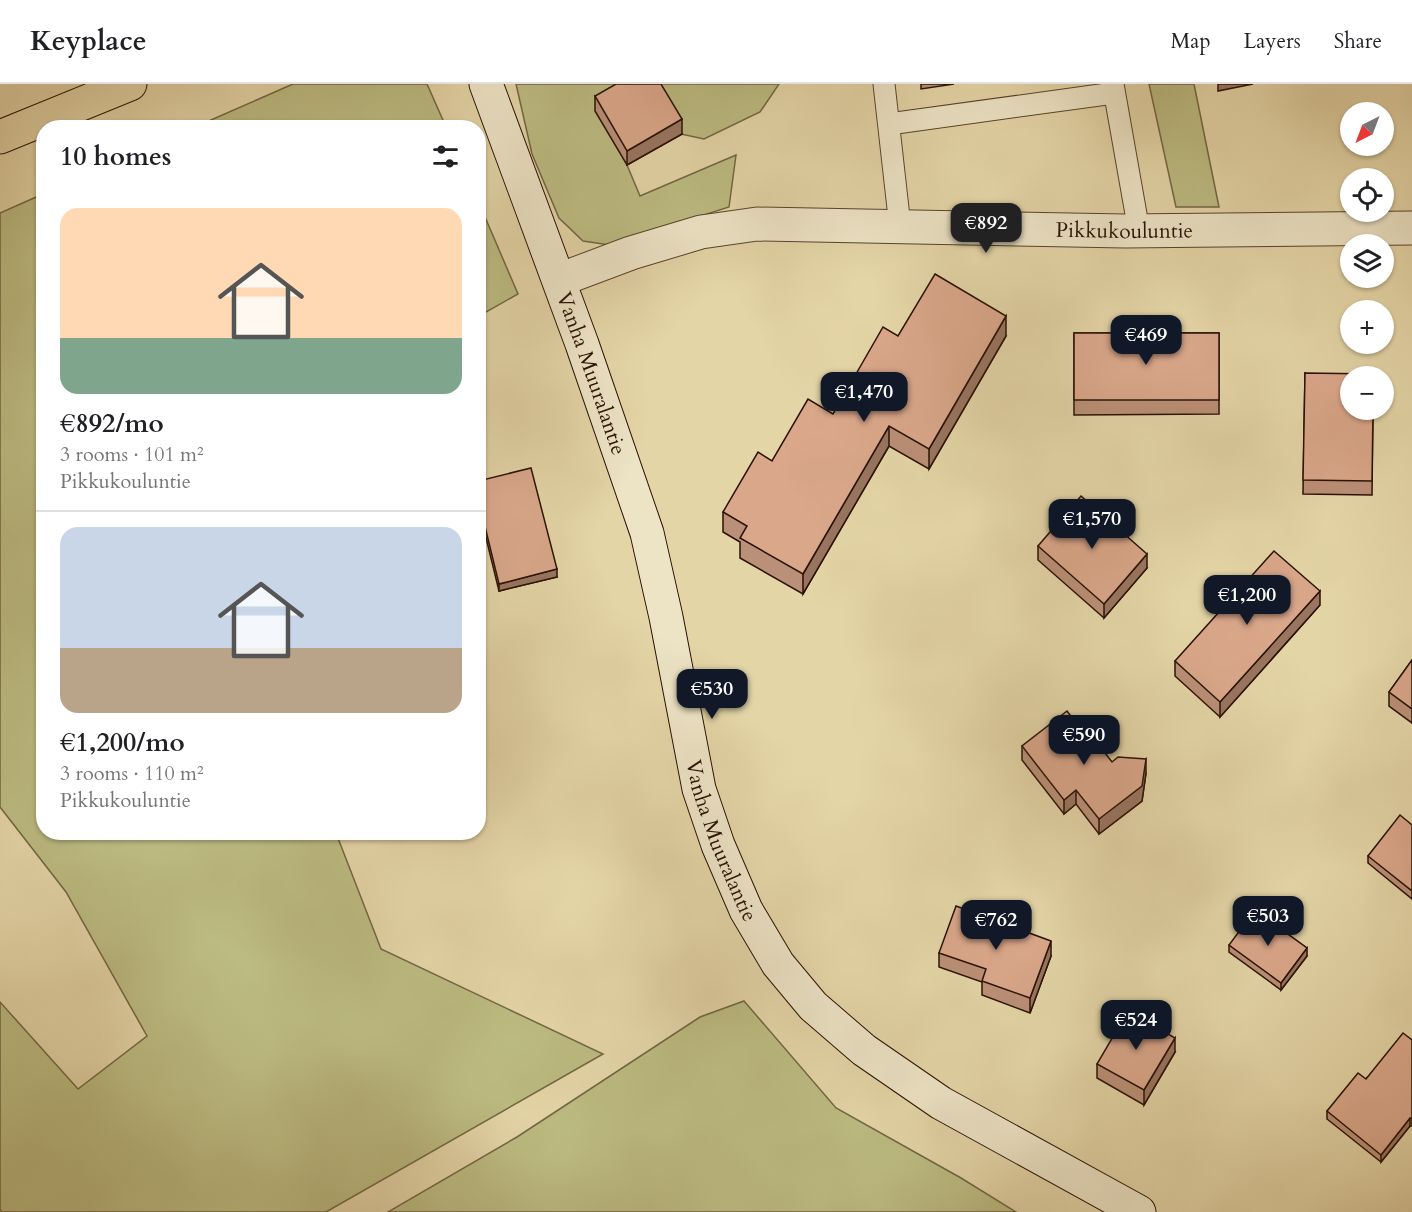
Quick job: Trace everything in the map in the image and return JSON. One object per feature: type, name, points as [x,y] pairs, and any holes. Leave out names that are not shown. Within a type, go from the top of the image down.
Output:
[{"type":"highway","points":[[42,120],[130,84]]},
{"type":"highway","points":[[0,137],[36,122]]},
{"type":"street","name":"Vanha Muuralantie","points":[[486,84],[559,280],[647,533],[666,617],[699,789],[718,845],[746,910],[778,964],[813,1006],[873,1056],[941,1102],[1138,1212]]},
{"type":"street","name":"Pikkukouluntie","points":[[559,280],[631,253],[711,230],[757,224],[1139,231],[1412,228]]},
{"type":"lane","points":[[884,84],[900,226]]},
{"type":"lane","points":[[889,124],[1113,88],[1139,231]]},
{"type":"shaded area","points":[[293,84],[427,84],[443,120],[211,120]]},
{"type":"shaded area","points":[[516,84],[779,84],[760,112],[704,139],[681,134],[627,165],[640,196],[736,155],[729,207],[610,245],[583,241],[559,218],[532,154]]},
{"type":"shaded area","points":[[1149,84],[1194,84],[1219,207],[1176,207]]},
{"type":"shaded area","points":[[36,197],[36,840],[339,840],[381,949],[603,1054],[326,1212],[2,1212],[0,1210],[0,1002],[78,1089],[147,1036],[66,892],[0,807],[0,213]]},
{"type":"shaded area","points":[[486,219],[518,294],[486,312]]},
{"type":"shaded area","points":[[744,1001],[836,1108],[961,1178],[1016,1212],[388,1212],[517,1137],[700,1017]]},
{"type":"building","points":[[616,84],[661,84],[682,119],[627,151],[595,96]]},
{"type":"building","points":[[935,274],[1006,316],[929,449],[889,426],[803,574],[740,538],[747,526],[723,512],[758,452],[772,461],[808,399],[833,414],[883,327],[898,336]]},
{"type":"building","points":[[1074,333],[1219,333],[1219,400],[1074,400]]},
{"type":"building","points":[[1305,373],[1340,374],[1340,420],[1373,420],[1372,481],[1303,480]]},
{"type":"building","points":[[531,468],[557,569],[499,584],[486,531],[486,479]]},
{"type":"building","points":[[1081,496],[1147,554],[1104,604],[1038,546]]},
{"type":"building","points":[[1274,551],[1320,591],[1220,702],[1175,661]]},
{"type":"building","points":[[1412,660],[1412,709],[1389,692]]},
{"type":"building","points":[[1067,711],[1079,727],[1083,725],[1112,762],[1118,757],[1146,759],[1142,786],[1099,819],[1076,790],[1064,800],[1022,746]]},
{"type":"building","points":[[1400,815],[1412,825],[1412,891],[1368,856]]},
{"type":"building","points":[[956,906],[1051,941],[1030,998],[982,981],[986,969],[939,953]]},
{"type":"building","points":[[1255,910],[1307,948],[1281,983],[1229,945]]},
{"type":"building","points":[[1128,1011],[1175,1038],[1144,1090],[1097,1064]]},
{"type":"building","points":[[1403,1033],[1412,1040],[1412,1118],[1381,1155],[1327,1111],[1358,1073],[1366,1079]]}]
